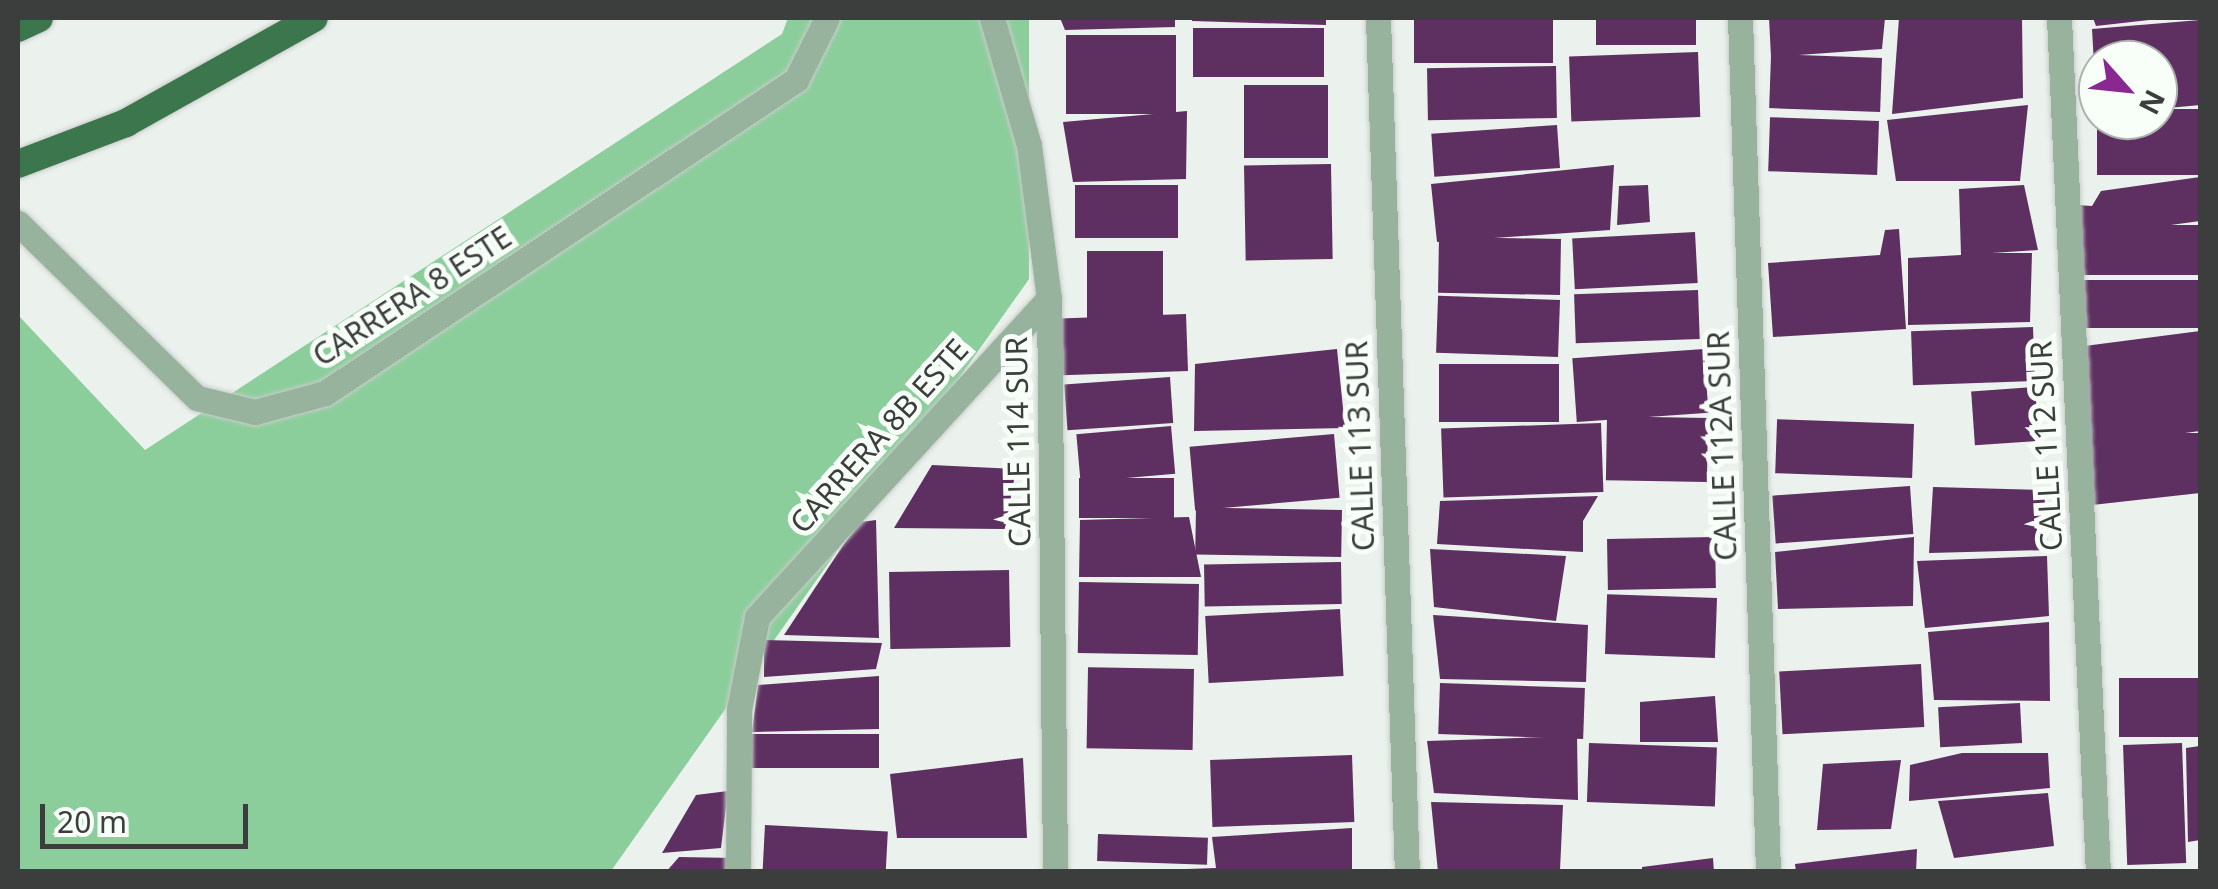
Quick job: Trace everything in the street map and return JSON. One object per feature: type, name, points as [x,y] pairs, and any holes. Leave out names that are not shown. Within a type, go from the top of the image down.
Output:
[{"type":"highway","points":[[18,28],[38,18]]},
{"type":"highway","points":[[18,164],[126,123],[314,18]]},
{"type":"street","name":"CARRERA 8 ESTE","points":[[18,223],[197,398],[256,412],[325,393],[796,80],[827,18]]},
{"type":"street","name":"CALLE 114 SUR","points":[[992,18],[1029,146],[1049,298],[1055,872]]},
{"type":"street","name":"CALLE 113 SUR","points":[[1378,18],[1408,872]]},
{"type":"street","name":"CALLE 112A SUR","points":[[1740,18],[1768,872]]},
{"type":"street","name":"CALLE 112 SUR","points":[[2059,18],[2098,872]]},
{"type":"street","name":"CARRERA 8B ESTE","points":[[738,872],[739,710],[758,617],[1049,298]]},
{"type":"green space","points":[[788,18],[1029,18],[1029,279],[611,871],[18,871],[18,315],[145,450],[782,34]]},
{"type":"building","points":[[1060,18],[1175,18],[1175,27],[1065,30]]},
{"type":"building","points":[[1326,18],[1326,25],[1192,21]]},
{"type":"building","points":[[1414,18],[1553,18],[1553,63],[1414,63]]},
{"type":"building","points":[[1596,18],[1696,18],[1696,45],[1596,45]]},
{"type":"building","points":[[1769,18],[1885,18],[1882,49],[1771,57]]},
{"type":"building","points":[[1899,18],[2022,18],[2023,98],[1892,114]]},
{"type":"building","points":[[2093,18],[2149,18],[2149,20],[2096,26]]},
{"type":"building","points":[[2200,20],[2200,105],[2178,107],[2178,40],[2093,40],[2092,29]]},
{"type":"building","points":[[1193,28],[1324,28],[1324,77],[1193,77]]},
{"type":"building","points":[[1066,35],[1176,35],[1176,114],[1066,114]]},
{"type":"building","points":[[1698,52],[1700,117],[1571,121],[1569,57]]},
{"type":"building","points":[[1771,54],[1882,58],[1880,112],[1769,108]]},
{"type":"building","points":[[1556,66],[1557,118],[1428,120],[1427,68]]},
{"type":"building","points":[[1244,85],[1328,85],[1328,158],[1244,158]]},
{"type":"building","points":[[2028,105],[2020,181],[1896,181],[1887,120]]},
{"type":"building","points":[[2178,109],[2200,109],[2200,175],[2097,175],[2097,140],[2178,140]]},
{"type":"building","points":[[1187,111],[1186,179],[1073,182],[1063,122]]},
{"type":"building","points":[[1770,117],[1879,121],[1877,175],[1768,171]]},
{"type":"building","points":[[1557,125],[1560,168],[1434,177],[1431,134]]},
{"type":"building","points":[[1331,164],[1333,259],[1246,261],[1244,166]]},
{"type":"building","points":[[1614,165],[1610,230],[1437,242],[1431,184]]},
{"type":"building","points":[[2200,177],[2200,221],[2076,238],[2077,205],[2092,206],[2101,191]]},
{"type":"building","points":[[1075,185],[1178,185],[1178,238],[1075,238]]},
{"type":"building","points":[[1648,185],[1650,222],[1617,225],[1619,186]]},
{"type":"building","points":[[2024,185],[2038,250],[1992,253],[2032,253],[2030,322],[1908,325],[1908,258],[1961,255],[1959,189]]},
{"type":"building","points":[[2073,225],[2200,225],[2200,275],[2073,275]]},
{"type":"building","points":[[1899,229],[1906,329],[1773,337],[1768,263],[1880,255],[1885,230]]},
{"type":"building","points":[[1695,232],[1698,283],[1575,289],[1572,238]]},
{"type":"building","points":[[1439,237],[1561,239],[1560,295],[1438,293]]},
{"type":"building","points":[[1087,251],[1163,251],[1163,318],[1087,318]]},
{"type":"building","points":[[2081,280],[2200,280],[2200,328],[2081,328]]},
{"type":"building","points":[[1698,290],[1700,339],[1576,343],[1574,294]]},
{"type":"building","points":[[1438,296],[1560,300],[1558,357],[1436,353]]},
{"type":"building","points":[[1186,314],[1188,371],[1062,375],[1060,318]]},
{"type":"building","points":[[2033,327],[2035,381],[1913,385],[1911,331]]},
{"type":"building","points":[[2200,331],[2200,431],[2185,433],[2200,433],[2200,493],[2092,505],[2077,347]]},
{"type":"building","points":[[1337,349],[1345,428],[1194,431],[1195,364]]},
{"type":"building","points":[[1704,349],[1708,413],[1577,422],[1572,358]]},
{"type":"building","points":[[1439,364],[1559,364],[1559,422],[1439,422]]},
{"type":"building","points":[[1170,377],[1173,423],[1067,430],[1064,384]]},
{"type":"building","points":[[2035,387],[2039,441],[1975,445],[1971,391]]},
{"type":"building","points":[[1607,416],[1708,418],[1707,482],[1606,480]]},
{"type":"building","points":[[1777,419],[1914,424],[1912,478],[1775,473]]},
{"type":"building","points":[[1601,423],[1603,492],[1444,498],[1441,429]]},
{"type":"building","points":[[1171,426],[1175,474],[1081,482],[1076,434]]},
{"type":"building","points":[[1334,434],[1340,498],[1195,510],[1190,447]]},
{"type":"building","points":[[932,465],[1016,469],[1005,529],[894,528]]},
{"type":"building","points":[[1079,478],[1174,478],[1174,518],[1079,518]]},
{"type":"building","points":[[1910,486],[1913,534],[1776,544],[1772,496]]},
{"type":"building","points":[[1933,487],[2044,490],[2048,550],[1929,553]]},
{"type":"building","points":[[1598,496],[1583,521],[1583,552],[1437,544],[1440,501]]},
{"type":"building","points":[[1196,507],[1342,510],[1341,557],[1195,554]]},
{"type":"building","points":[[1189,517],[1201,577],[1079,577],[1080,520]]},
{"type":"building","points":[[876,520],[879,638],[784,635],[861,522]]},
{"type":"building","points":[[1715,537],[1716,588],[1608,590],[1607,539]]},
{"type":"building","points":[[1914,537],[1913,606],[1778,609],[1775,552]]},
{"type":"building","points":[[1430,549],[1566,556],[1556,621],[1434,607]]},
{"type":"building","points":[[2047,556],[2049,616],[1925,628],[1917,561]]},
{"type":"building","points":[[1341,562],[1342,604],[1205,606],[1204,564]]},
{"type":"building","points":[[1009,570],[1010,647],[890,649],[889,572]]},
{"type":"building","points":[[1079,582],[1199,584],[1198,655],[1078,653]]},
{"type":"building","points":[[1607,594],[1717,598],[1715,658],[1605,654]]},
{"type":"building","points":[[1340,609],[1344,676],[1209,683],[1205,616]]},
{"type":"building","points":[[1433,615],[1588,625],[1586,682],[1440,679]]},
{"type":"building","points":[[2049,622],[2050,701],[1934,700],[1928,632]]},
{"type":"building","points":[[764,640],[882,643],[876,669],[764,677]]},
{"type":"building","points":[[1921,664],[1924,727],[1782,734],[1779,671]]},
{"type":"building","points":[[1088,667],[1194,669],[1193,750],[1087,748]]},
{"type":"building","points":[[879,676],[879,729],[752,732],[758,685]]},
{"type":"building","points":[[2119,678],[2200,678],[2200,737],[2119,737]]},
{"type":"building","points":[[1440,683],[1585,688],[1583,739],[1438,734]]},
{"type":"building","points":[[1715,696],[1718,742],[1640,742],[1640,702]]},
{"type":"building","points":[[2020,703],[2022,743],[1940,747],[1938,707]]},
{"type":"building","points":[[746,734],[879,734],[879,768],[746,768]]},
{"type":"building","points":[[1577,736],[1578,800],[1434,793],[1427,741]]},
{"type":"building","points":[[1589,743],[1717,747],[1715,806],[1587,802]]},
{"type":"building","points":[[2182,743],[2186,863],[2127,865],[2123,745]]},
{"type":"building","points":[[2200,746],[2200,840],[2188,842],[2186,748]]},
{"type":"building","points":[[1962,753],[2048,753],[2050,788],[1909,801],[1910,765]]},
{"type":"building","points":[[1352,755],[1354,822],[1212,827],[1210,760]]},
{"type":"building","points":[[1023,758],[1027,838],[897,838],[890,774]]},
{"type":"building","points":[[1901,760],[1891,829],[1817,830],[1823,764]]},
{"type":"building","points":[[728,791],[721,848],[662,853],[696,795]]},
{"type":"building","points":[[2048,793],[2054,846],[1954,858],[1938,801]]},
{"type":"building","points":[[1431,802],[1563,805],[1560,870],[1438,872]]},
{"type":"building","points":[[765,825],[888,831],[886,872],[763,872]]},
{"type":"building","points":[[1352,828],[1352,872],[1098,872],[1216,868],[1212,837]]},
{"type":"building","points":[[1098,834],[1208,838],[1207,865],[1097,861]]},
{"type":"building","points":[[1917,849],[1916,872],[1796,872],[1795,864]]},
{"type":"building","points":[[679,857],[735,858],[735,872],[666,872]]},
{"type":"building","points":[[1713,858],[1714,872],[1642,872],[1642,867]]}]
